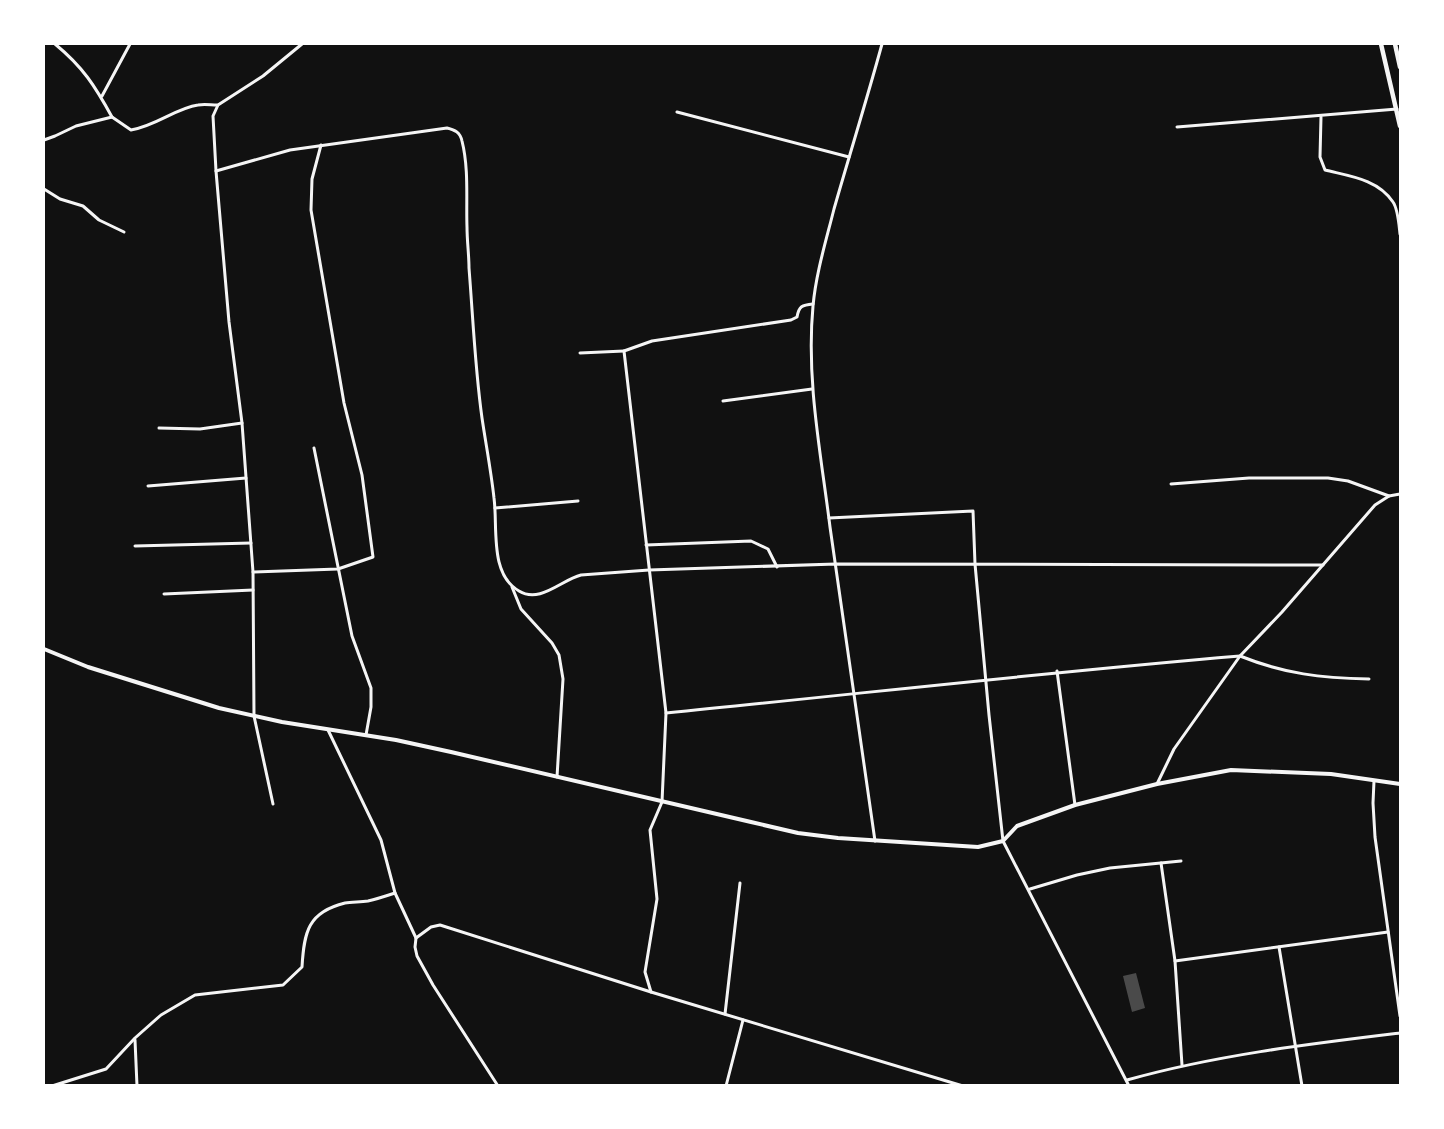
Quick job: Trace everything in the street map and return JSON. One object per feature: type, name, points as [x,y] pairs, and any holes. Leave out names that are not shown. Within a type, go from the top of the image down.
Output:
[{"type":"highway","points":[[1382,44],[1401,126]]},
{"type":"highway","points":[[1395,44],[1401,67]]},
{"type":"main road","points":[[44,649],[88,667],[188,699],[254,716],[450,752],[798,832],[875,841],[978,847],[1003,841],[1017,826],[1075,805],[1157,784],[1231,770],[1310,773],[1401,784]]},
{"type":"street","points":[[56,44],[75,61],[102,96],[112,117],[132,130],[145,128],[190,107],[218,105]]},
{"type":"street","points":[[102,96],[130,44]]},
{"type":"street","points":[[273,804],[254,716],[254,573],[242,423],[229,322],[213,116],[218,105],[262,76],[302,44]]},
{"type":"street","points":[[875,841],[812,389],[810,339],[819,263],[873,82],[882,44]]},
{"type":"street","points":[[1177,127],[1321,117],[1396,109]]},
{"type":"street","points":[[677,112],[849,157]]},
{"type":"street","points":[[44,140],[76,126],[112,117]]},
{"type":"street","points":[[1321,117],[1320,157],[1326,171],[1365,180],[1374,185],[1394,202],[1401,234]]},
{"type":"street","points":[[216,171],[290,150],[447,128],[457,131],[462,139],[476,360],[500,566],[512,586],[520,609],[559,654],[563,679],[557,777]]},
{"type":"street","points":[[254,573],[338,568],[373,557],[362,475],[344,403],[311,210],[312,179],[321,145]]},
{"type":"street","points":[[44,189],[60,199],[83,206],[99,220],[124,232]]},
{"type":"street","points":[[580,353],[624,351],[652,341],[791,320],[796,317],[798,308],[813,304]]},
{"type":"street","points":[[624,351],[666,713],[662,802],[650,830],[657,899],[645,972],[651,992]]},
{"type":"street","points":[[723,401],[812,389]]},
{"type":"street","points":[[159,428],[200,429],[242,423]]},
{"type":"street","points":[[314,448],[352,636],[371,688],[371,707],[366,735]]},
{"type":"street","points":[[148,486],[246,478]]},
{"type":"street","points":[[1171,484],[1249,478],[1328,478],[1348,481],[1389,496]]},
{"type":"street","points":[[1157,784],[1174,749],[1240,656],[1375,505],[1389,496],[1401,494]]},
{"type":"street","points":[[495,508],[578,501]]},
{"type":"street","points":[[829,518],[973,511],[975,564],[1003,841],[1130,1086]]},
{"type":"street","points":[[646,546],[751,541],[768,549],[777,567]]},
{"type":"street","points":[[135,546],[251,543]]},
{"type":"street","points":[[512,586],[528,595],[536,595],[574,576],[649,570],[836,564],[1323,565]]},
{"type":"street","points":[[164,594],[254,590]]},
{"type":"street","points":[[666,713],[853,695],[1057,671],[1240,656],[1295,674],[1369,680]]},
{"type":"street","points":[[1057,671],[1075,805]]},
{"type":"street","points":[[328,729],[381,840],[395,893],[416,938],[417,956],[433,986],[498,1086]]},
{"type":"street","points":[[1374,781],[1375,837],[1401,1016]]},
{"type":"street","points":[[1029,888],[1077,874],[1181,861]]},
{"type":"street","points":[[1161,863],[1175,961],[1182,1065]]},
{"type":"street","points":[[725,1014],[740,883]]},
{"type":"street","points":[[52,1086],[106,1069],[135,1038],[161,1015],[195,995],[282,985],[302,966],[303,944],[309,927],[322,911],[346,903],[367,901],[395,893]]},
{"type":"street","points":[[416,938],[431,927],[440,925],[651,992],[963,1086]]},
{"type":"street","points":[[1175,961],[1388,932]]},
{"type":"street","points":[[1279,947],[1302,1086]]},
{"type":"street","points":[[726,1086],[743,1020]]},
{"type":"street","points":[[1127,1080],[1182,1065],[1297,1046],[1401,1033]]},
{"type":"street","points":[[135,1038],[137,1086]]},
{"type":"building","points":[[1136,973],[1145,1008],[1132,1012],[1123,976]]}]
